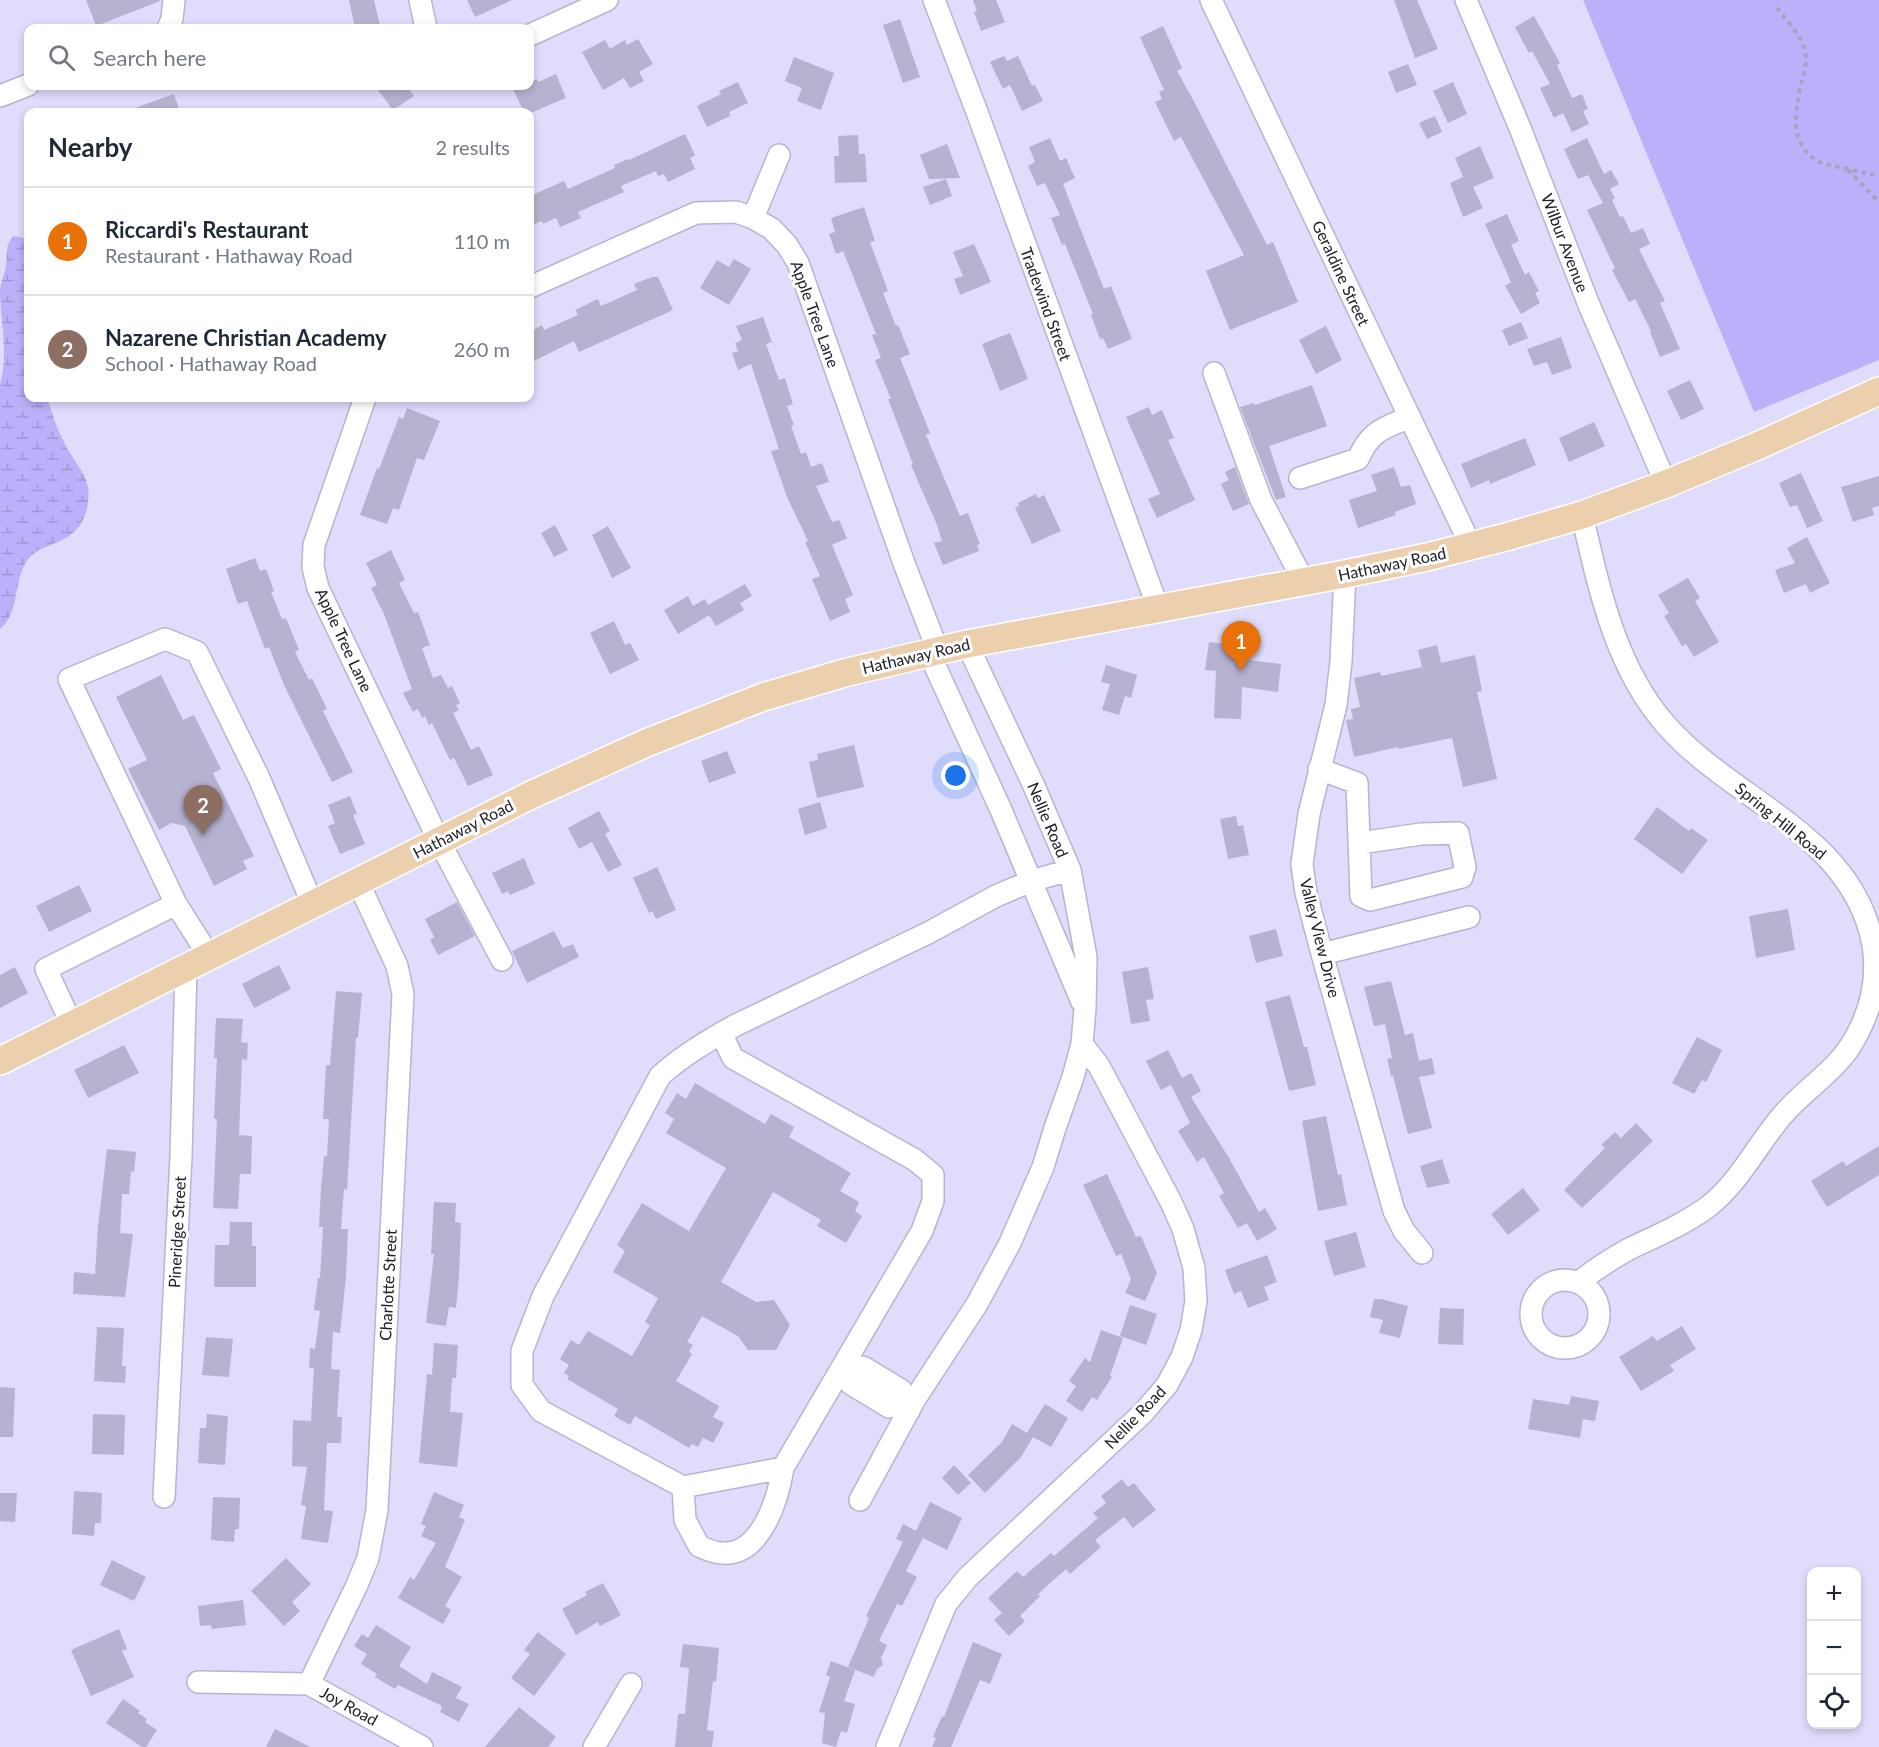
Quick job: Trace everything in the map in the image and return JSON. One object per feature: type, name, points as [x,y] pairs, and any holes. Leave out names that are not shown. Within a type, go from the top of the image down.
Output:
[{"type":"main road","name":"Hathaway Road","points":[[0,1061],[581,772],[723,712],[805,684],[967,644],[1304,582],[1471,546],[1582,514],[1666,484],[1755,447],[1879,390]]},
{"type":"street","points":[[170,24],[174,0]]},
{"type":"street","points":[[420,0],[425,24]]},
{"type":"street","points":[[534,33],[607,0]]},
{"type":"street","name":"Tradewind Street","points":[[934,0],[1158,608]]},
{"type":"street","name":"Geraldine Street","points":[[1211,0],[1471,546]]},
{"type":"street","name":"Wilbur Avenue","points":[[1466,0],[1520,128],[1589,305],[1666,484]]},
{"type":"street","points":[[0,96],[24,87]]},
{"type":"street","points":[[753,218],[779,155]]},
{"type":"street","name":"Apple Tree Lane","points":[[534,285],[696,213],[736,212],[753,218],[772,229],[787,245],[798,263],[933,652]]},
{"type":"street","points":[[1214,373],[1261,500],[1304,582]]},
{"type":"street","name":"Apple Tree Lane","points":[[364,402],[314,545],[313,567],[318,588],[439,841],[502,960]]},
{"type":"street","points":[[1300,478],[1358,459],[1365,442],[1375,432],[1410,417]]},
{"type":"street","name":"Spring Hill Road","points":[[1578,1283],[1614,1257],[1694,1216],[1725,1191],[1753,1157],[1780,1117],[1845,1053],[1867,1014],[1875,974],[1873,947],[1866,921],[1852,890],[1831,861],[1803,834],[1687,746],[1666,725],[1652,706],[1628,665],[1614,633],[1594,567],[1582,514]]},
{"type":"street","name":"Valley View Drive","points":[[1345,574],[1341,662],[1336,705],[1306,831],[1302,864],[1306,892],[1322,954],[1394,1211],[1404,1231],[1422,1253]]},
{"type":"street","points":[[197,962],[176,904],[69,679],[165,639],[197,652],[259,778],[313,905]]},
{"type":"street","name":"Nellie Road","points":[[887,1747],[946,1604],[968,1577],[1143,1413],[1167,1385],[1182,1357],[1191,1330],[1196,1301],[1194,1268],[1183,1229],[1104,1077],[1082,1044],[1086,957],[1070,870],[1034,786],[967,644]]},
{"type":"street","name":"Nellie Road","points":[[933,652],[1085,1008]]},
{"type":"street","points":[[1320,769],[1357,783],[1361,896],[1370,900],[1461,877],[1465,867],[1458,833],[1421,834],[1360,843]]},
{"type":"street","points":[[783,1468],[683,1487],[541,1411],[522,1385],[522,1351],[543,1296],[660,1076],[672,1064],[721,1034],[928,933],[996,896],[1031,881],[1070,870]]},
{"type":"street","name":"Charlotte Street","points":[[309,1684],[368,1558],[377,1510],[403,994],[397,966],[358,882]]},
{"type":"street","points":[[72,1024],[46,969],[176,904]]},
{"type":"street","points":[[1322,954],[1469,917]]},
{"type":"street","name":"Pineridge Street","points":[[164,1497],[180,1168],[197,962]]},
{"type":"street","points":[[683,1487],[685,1521],[699,1546],[723,1554],[737,1552],[752,1542],[776,1501],[783,1468],[847,1371],[922,1231],[933,1201],[933,1175],[915,1160],[733,1058],[721,1034]]},
{"type":"street","points":[[860,1500],[905,1408],[977,1304],[1022,1218],[1043,1167],[1082,1044]]},
{"type":"street","points":[[847,1371],[863,1367],[901,1390],[905,1408]]},
{"type":"street","name":"Joy Road","points":[[198,1682],[309,1684],[422,1747]]},
{"type":"street","points":[[594,1747],[630,1684]]},
{"type":"path","points":[[1777,8],[1796,31],[1806,56],[1795,120],[1798,139],[1813,159],[1821,163],[1879,176]]},
{"type":"path","points":[[1847,169],[1879,202]]},
{"type":"green space","points":[[1583,0],[1879,0],[1879,360],[1754,412]]},
{"type":"green space","points":[[14,236],[24,238],[24,402],[48,402],[68,450],[86,480],[88,500],[83,520],[75,531],[63,540],[43,548],[26,562],[10,615],[0,629],[0,384],[4,349],[0,289],[11,239]]},
{"type":"building","points":[[86,0],[160,1],[101,24],[95,24]]},
{"type":"building","points":[[349,0],[374,0],[380,24],[354,24]]},
{"type":"building","points":[[467,0],[512,0],[475,17]]},
{"type":"building","points":[[973,0],[996,0],[1005,22],[981,31],[974,12],[977,11]]},
{"type":"building","points":[[1394,0],[1417,0],[1438,49],[1415,58]]},
{"type":"building","points":[[1534,16],[1560,63],[1557,65],[1572,98],[1582,94],[1588,109],[1583,111],[1589,124],[1572,132],[1563,113],[1554,118],[1540,88],[1550,84],[1532,51],[1529,53],[1515,27]]},
{"type":"building","points":[[900,19],[920,77],[903,83],[883,25]]},
{"type":"building","points":[[1163,26],[1182,68],[1177,71],[1267,245],[1273,242],[1298,302],[1230,330],[1206,271],[1244,255],[1181,137],[1174,141],[1155,102],[1162,99],[1159,92],[1164,90],[1140,37]]},
{"type":"building","points":[[638,39],[653,64],[639,72],[644,81],[630,88],[624,78],[603,90],[582,52],[605,40],[610,49],[625,40],[627,45]]},
{"type":"building","points":[[1004,56],[1007,61],[1018,56],[1032,86],[1035,85],[1043,101],[1022,111],[1010,85],[1003,89],[990,62]]},
{"type":"building","points":[[794,57],[834,73],[821,110],[797,101],[802,88],[785,81]]},
{"type":"building","points":[[1408,64],[1417,85],[1396,93],[1388,72]]},
{"type":"building","points":[[556,74],[566,98],[534,112],[534,108],[522,108],[513,90],[534,90],[534,80],[537,79],[538,82]]},
{"type":"building","points":[[738,82],[748,103],[729,112],[730,116],[707,127],[697,106],[721,94],[719,91]]},
{"type":"building","points":[[1453,82],[1467,114],[1448,123],[1433,91]]},
{"type":"building","points":[[378,90],[409,90],[414,96],[396,108],[392,108]]},
{"type":"building","points":[[174,94],[179,108],[135,108]]},
{"type":"building","points":[[1435,116],[1442,132],[1427,139],[1419,123]]},
{"type":"building","points":[[685,134],[695,155],[690,158],[695,169],[668,182],[664,174],[658,176],[656,171],[621,186],[624,192],[578,212],[581,218],[560,227],[556,218],[543,224],[542,221],[534,224],[534,194],[564,181],[568,189],[615,168],[614,165]]},
{"type":"building","points":[[858,135],[859,154],[865,154],[867,182],[835,183],[834,156],[839,156],[838,136]]},
{"type":"building","points":[[1050,138],[1060,161],[1066,158],[1075,178],[1063,184],[1104,289],[1111,286],[1132,339],[1108,349],[1103,338],[1100,339],[1091,315],[1093,314],[1065,244],[1062,245],[1051,218],[1060,215],[1045,183],[1037,186],[1028,166],[1035,162],[1029,147]]},
{"type":"building","points":[[1587,138],[1604,174],[1611,170],[1619,184],[1610,189],[1615,198],[1612,200],[1620,217],[1623,216],[1631,233],[1643,228],[1650,244],[1639,249],[1665,301],[1660,303],[1680,349],[1660,357],[1651,331],[1635,299],[1629,302],[1612,270],[1615,268],[1587,210],[1603,203],[1588,175],[1578,179],[1564,149]]},
{"type":"building","points":[[947,144],[960,178],[929,179],[920,155]]},
{"type":"building","points":[[1480,146],[1494,178],[1473,187],[1483,208],[1463,217],[1450,183],[1463,177],[1455,158]]},
{"type":"building","points":[[946,179],[952,196],[930,205],[923,187]]},
{"type":"building","points":[[864,207],[875,241],[870,242],[888,291],[883,293],[910,354],[900,358],[930,433],[926,435],[960,516],[968,513],[980,544],[977,545],[979,551],[943,565],[934,543],[942,541],[937,525],[911,465],[913,464],[888,399],[891,399],[875,360],[881,358],[872,335],[876,334],[843,251],[836,254],[829,234],[835,232],[831,218]]},
{"type":"building","points":[[1507,214],[1519,241],[1511,245],[1525,275],[1529,272],[1539,291],[1535,293],[1540,303],[1521,314],[1505,286],[1511,282],[1485,224]]},
{"type":"building","points":[[974,244],[991,282],[960,295],[954,279],[963,276],[953,252]]},
{"type":"building","points":[[734,259],[751,269],[729,305],[700,288],[717,260],[729,267]]},
{"type":"building","points":[[658,277],[673,310],[579,352],[574,341],[534,361],[534,330],[542,325],[544,330],[578,315],[575,310],[598,299],[601,306],[637,290],[634,284]]},
{"type":"building","points":[[763,317],[772,342],[766,344],[779,380],[785,378],[793,404],[787,406],[801,454],[806,452],[811,467],[822,463],[829,482],[816,486],[832,522],[839,520],[847,538],[832,545],[853,595],[845,599],[850,612],[830,621],[812,579],[820,576],[805,542],[808,541],[787,497],[771,451],[779,449],[751,364],[738,370],[732,353],[738,351],[735,343],[742,340],[736,326]]},
{"type":"building","points":[[1521,322],[1528,338],[1509,346],[1502,330]]},
{"type":"building","points":[[1326,326],[1342,360],[1316,374],[1299,340]]},
{"type":"building","points":[[1010,333],[1028,379],[1000,391],[982,344]]},
{"type":"building","points":[[1561,337],[1572,368],[1552,375],[1547,362],[1534,366],[1527,349]]},
{"type":"building","points":[[1690,380],[1704,409],[1681,420],[1667,391]]},
{"type":"building","points":[[1312,385],[1327,426],[1269,446],[1286,497],[1276,500],[1240,407],[1254,403],[1255,405]]},
{"type":"building","points":[[1149,407],[1152,415],[1162,410],[1174,438],[1168,440],[1195,500],[1157,518],[1148,499],[1160,494],[1126,417]]},
{"type":"building","points":[[407,408],[440,421],[424,460],[417,458],[399,510],[393,508],[387,524],[360,515],[399,417],[403,419]]},
{"type":"building","points":[[1594,422],[1605,446],[1569,462],[1559,438]]},
{"type":"building","points":[[1525,438],[1536,465],[1490,484],[1489,480],[1471,488],[1461,464]]},
{"type":"building","points":[[1235,467],[1249,504],[1233,511],[1221,484],[1229,480],[1225,472]]},
{"type":"building","points":[[1394,467],[1401,487],[1410,485],[1416,504],[1395,512],[1396,515],[1358,528],[1349,500],[1377,491],[1371,475]]},
{"type":"building","points":[[1801,473],[1823,521],[1807,528],[1797,505],[1790,507],[1779,483]]},
{"type":"building","points":[[1879,476],[1879,506],[1872,508],[1874,515],[1853,522],[1841,487]]},
{"type":"building","points":[[1036,494],[1038,498],[1044,495],[1061,531],[1032,544],[1015,508],[1019,506],[1018,503]]},
{"type":"building","points":[[555,525],[568,550],[554,557],[541,533]]},
{"type":"building","points":[[608,526],[631,568],[612,578],[592,535]]},
{"type":"building","points":[[1807,537],[1830,583],[1810,593],[1806,584],[1784,593],[1775,570],[1795,563],[1787,548]]},
{"type":"building","points":[[391,550],[405,580],[399,583],[414,613],[418,612],[430,645],[422,648],[433,678],[441,675],[448,688],[452,686],[460,703],[456,705],[459,710],[453,713],[471,750],[479,746],[493,775],[468,786],[454,758],[450,760],[432,723],[429,725],[425,716],[422,718],[418,709],[413,712],[403,693],[412,689],[384,614],[371,588],[377,585],[366,563]]},
{"type":"building","points":[[255,558],[260,571],[266,569],[274,591],[271,592],[282,619],[286,618],[299,650],[295,652],[309,680],[312,678],[327,709],[323,711],[353,772],[332,782],[284,685],[269,647],[265,649],[247,601],[238,604],[226,569]]},
{"type":"building","points":[[1688,578],[1700,598],[1695,601],[1719,642],[1694,657],[1686,644],[1682,646],[1664,616],[1669,613],[1658,595]]},
{"type":"building","points":[[745,584],[752,596],[740,603],[744,610],[716,626],[709,615],[678,634],[664,610],[688,596],[693,606],[705,599],[708,605]]},
{"type":"building","points":[[614,621],[625,645],[630,643],[639,660],[610,674],[590,633]]},
{"type":"building","points":[[1209,642],[1250,647],[1248,660],[1281,664],[1278,692],[1242,687],[1241,719],[1214,718],[1216,671],[1205,670]]},
{"type":"building","points":[[1437,645],[1441,663],[1475,655],[1482,691],[1477,692],[1497,779],[1463,787],[1452,738],[1354,757],[1346,720],[1353,719],[1351,709],[1360,707],[1354,678],[1380,672],[1381,676],[1422,667],[1418,650]]},
{"type":"building","points":[[1106,665],[1137,675],[1131,698],[1125,696],[1119,715],[1102,710],[1110,684],[1101,682]]},
{"type":"building","points":[[161,675],[183,720],[194,715],[221,769],[213,773],[254,856],[243,861],[247,869],[214,886],[185,826],[172,823],[159,830],[128,769],[147,760],[116,697]]},
{"type":"building","points":[[854,745],[864,787],[817,798],[809,762],[818,760],[817,754]]},
{"type":"building","points":[[727,751],[736,773],[709,783],[701,761]]},
{"type":"building","points":[[350,796],[357,814],[353,815],[365,844],[340,854],[328,826],[335,823],[328,805]]},
{"type":"building","points":[[820,802],[827,828],[805,835],[798,809]]},
{"type":"building","points":[[1657,807],[1689,831],[1691,828],[1708,840],[1682,874],[1634,839]]},
{"type":"building","points":[[599,811],[610,831],[605,834],[622,865],[608,872],[592,842],[579,849],[568,828]]},
{"type":"building","points":[[1236,816],[1238,826],[1243,825],[1249,855],[1228,859],[1220,819]]},
{"type":"building","points":[[524,858],[535,884],[510,895],[508,891],[502,894],[492,873]]},
{"type":"building","points":[[657,867],[676,910],[656,919],[652,911],[649,913],[633,878]]},
{"type":"building","points":[[79,885],[92,911],[49,932],[36,906]]},
{"type":"building","points":[[457,902],[475,936],[438,955],[430,940],[434,937],[425,919]]},
{"type":"building","points":[[1788,909],[1795,950],[1756,958],[1749,916]]},
{"type":"building","points":[[1276,929],[1283,956],[1256,963],[1249,936]]},
{"type":"building","points":[[554,931],[563,948],[573,944],[579,957],[527,983],[512,951]]},
{"type":"building","points":[[279,965],[291,989],[254,1008],[242,984]]},
{"type":"building","points":[[15,967],[28,993],[0,1008],[0,975]]},
{"type":"building","points":[[1148,967],[1154,999],[1146,1000],[1150,1021],[1131,1024],[1122,972]]},
{"type":"building","points":[[1391,981],[1405,1035],[1413,1033],[1419,1061],[1432,1058],[1435,1074],[1419,1077],[1432,1128],[1408,1134],[1387,1059],[1392,1058],[1385,1024],[1374,1026],[1364,987]]},
{"type":"building","points":[[336,991],[362,993],[358,1038],[356,1038],[347,1190],[344,1189],[341,1229],[348,1229],[346,1277],[340,1333],[333,1332],[331,1369],[340,1370],[337,1417],[342,1417],[341,1443],[327,1443],[324,1510],[333,1511],[328,1543],[301,1539],[306,1506],[301,1505],[307,1467],[292,1466],[293,1420],[311,1421],[314,1368],[309,1368],[310,1348],[315,1349],[320,1311],[314,1310],[318,1278],[320,1278],[323,1227],[319,1227],[321,1188],[324,1156],[327,1156],[329,1119],[323,1119],[326,1065],[330,1065]]},
{"type":"building","points":[[1290,995],[1304,1047],[1307,1047],[1316,1085],[1289,1091],[1265,1002]]},
{"type":"building","points":[[216,1018],[243,1019],[241,1042],[248,1043],[247,1060],[242,1059],[239,1135],[252,1136],[251,1174],[240,1174],[238,1209],[213,1208],[217,1119],[214,1119]]},
{"type":"building","points":[[1697,1037],[1722,1050],[1706,1082],[1702,1080],[1694,1094],[1672,1083]]},
{"type":"building","points":[[124,1045],[139,1073],[88,1098],[74,1070]]},
{"type":"building","points":[[1168,1050],[1182,1078],[1191,1073],[1201,1091],[1191,1097],[1259,1212],[1265,1208],[1277,1229],[1257,1241],[1247,1223],[1238,1228],[1219,1196],[1224,1193],[1204,1157],[1197,1162],[1178,1131],[1190,1123],[1171,1085],[1161,1090],[1146,1061]]},
{"type":"building","points":[[695,1083],[765,1124],[771,1114],[794,1127],[789,1137],[851,1173],[840,1191],[859,1202],[855,1211],[862,1216],[846,1243],[817,1226],[821,1220],[773,1192],[721,1282],[756,1302],[774,1300],[790,1325],[776,1350],[748,1350],[738,1336],[702,1316],[687,1342],[693,1345],[689,1352],[692,1354],[676,1381],[719,1406],[713,1417],[724,1423],[713,1443],[703,1438],[698,1447],[692,1444],[689,1448],[635,1416],[630,1425],[614,1416],[618,1409],[567,1379],[569,1376],[564,1373],[569,1365],[560,1359],[571,1340],[579,1345],[588,1331],[632,1356],[650,1325],[645,1322],[658,1298],[613,1272],[625,1251],[617,1245],[642,1203],[689,1231],[726,1168],[666,1133],[674,1119],[665,1113],[677,1093],[686,1099]]},
{"type":"building","points":[[1326,1116],[1338,1175],[1341,1174],[1347,1205],[1318,1211],[1302,1121]]},
{"type":"building","points":[[1636,1123],[1653,1141],[1582,1208],[1564,1190],[1605,1148],[1601,1145],[1615,1132],[1621,1138]]},
{"type":"building","points":[[1879,1146],[1879,1175],[1827,1207],[1811,1181],[1843,1161],[1846,1166]]},
{"type":"building","points":[[107,1149],[136,1152],[134,1172],[131,1171],[129,1194],[122,1194],[120,1233],[133,1234],[125,1297],[73,1294],[74,1272],[95,1274]]},
{"type":"building","points":[[1442,1159],[1450,1183],[1427,1188],[1420,1166]]},
{"type":"building","points":[[1107,1174],[1136,1237],[1141,1236],[1157,1273],[1145,1301],[1125,1293],[1131,1279],[1121,1254],[1116,1256],[1083,1185]]},
{"type":"building","points":[[1523,1188],[1540,1210],[1508,1235],[1491,1214]]},
{"type":"building","points":[[434,1202],[456,1203],[455,1222],[461,1223],[456,1308],[449,1307],[446,1326],[426,1323],[434,1254],[431,1254]]},
{"type":"building","points":[[230,1222],[252,1222],[252,1246],[256,1246],[256,1287],[214,1287],[215,1245],[229,1245]]},
{"type":"building","points":[[1356,1232],[1366,1267],[1334,1276],[1324,1241]]},
{"type":"building","points":[[1267,1255],[1277,1282],[1264,1287],[1269,1300],[1248,1308],[1241,1291],[1234,1294],[1225,1270]]},
{"type":"building","points":[[1374,1299],[1408,1306],[1400,1338],[1379,1333],[1383,1320],[1370,1317]]},
{"type":"building","points":[[1130,1305],[1157,1314],[1146,1345],[1120,1336]]},
{"type":"building","points":[[1440,1308],[1464,1309],[1463,1345],[1438,1344]]},
{"type":"building","points":[[1682,1326],[1696,1349],[1670,1365],[1674,1371],[1641,1391],[1619,1357],[1653,1336],[1657,1341]]},
{"type":"building","points":[[97,1327],[124,1328],[122,1366],[126,1366],[125,1383],[94,1381]]},
{"type":"building","points":[[1101,1330],[1123,1338],[1110,1376],[1112,1377],[1097,1400],[1092,1397],[1082,1412],[1066,1401],[1076,1386],[1069,1381],[1085,1358],[1090,1362]]},
{"type":"building","points":[[206,1337],[233,1339],[229,1377],[202,1375]]},
{"type":"building","points":[[434,1343],[458,1345],[456,1378],[452,1378],[450,1412],[463,1413],[457,1467],[419,1463],[427,1374],[432,1375]]},
{"type":"building","points":[[0,1387],[15,1388],[13,1437],[0,1437]]},
{"type":"building","points":[[1571,1396],[1599,1401],[1595,1421],[1583,1419],[1580,1438],[1528,1429],[1533,1399],[1569,1405]]},
{"type":"building","points":[[1045,1404],[1068,1418],[1051,1447],[1033,1437],[1021,1457],[985,1493],[968,1475],[1002,1442],[1012,1424],[1027,1433]]},
{"type":"building","points":[[93,1414],[125,1415],[124,1455],[92,1454]]},
{"type":"building","points":[[207,1414],[228,1416],[225,1465],[198,1463],[200,1428],[206,1428]]},
{"type":"building","points":[[954,1465],[971,1483],[958,1495],[942,1478]]},
{"type":"building","points":[[1122,1479],[1128,1487],[1134,1483],[1156,1510],[1133,1528],[1124,1517],[1095,1540],[1101,1547],[1070,1574],[1066,1569],[1038,1594],[1040,1596],[1020,1616],[1025,1621],[1009,1636],[994,1620],[1002,1613],[988,1598],[1017,1571],[1023,1577],[1051,1553],[1054,1556],[1098,1518],[1093,1513],[1106,1503],[1101,1496]]},
{"type":"building","points":[[74,1491],[102,1493],[101,1523],[95,1523],[94,1536],[72,1534]]},
{"type":"building","points":[[434,1492],[464,1505],[459,1517],[465,1520],[445,1567],[462,1577],[445,1606],[451,1610],[443,1624],[398,1598],[410,1577],[414,1580],[436,1543],[421,1536],[426,1526],[421,1524]]},
{"type":"building","points":[[0,1493],[17,1493],[15,1522],[0,1521]]},
{"type":"building","points":[[213,1497],[240,1498],[239,1529],[235,1529],[234,1542],[211,1540]]},
{"type":"building","points":[[930,1502],[962,1518],[947,1550],[923,1538],[906,1571],[917,1577],[902,1606],[897,1604],[879,1641],[887,1645],[881,1658],[883,1665],[877,1669],[874,1677],[848,1667],[869,1618],[866,1616],[903,1542],[896,1539],[903,1524],[916,1531]]},
{"type":"building","points":[[286,1558],[311,1584],[292,1602],[300,1611],[284,1626],[251,1591]]},
{"type":"building","points":[[112,1560],[146,1577],[134,1601],[100,1585]]},
{"type":"building","points":[[603,1583],[621,1615],[600,1626],[598,1622],[576,1635],[562,1609],[587,1595],[585,1592]]},
{"type":"building","points":[[243,1600],[246,1625],[212,1629],[211,1625],[200,1626],[198,1606]]},
{"type":"building","points":[[376,1625],[411,1647],[399,1666],[427,1684],[432,1672],[462,1687],[456,1698],[469,1704],[459,1722],[440,1712],[442,1706],[398,1685],[395,1689],[375,1677],[377,1674],[361,1664],[367,1654],[354,1646],[362,1634],[368,1638]]},
{"type":"building","points":[[119,1629],[127,1649],[122,1651],[134,1677],[91,1696],[71,1650]]},
{"type":"building","points":[[538,1632],[566,1654],[534,1696],[511,1678],[530,1654],[524,1650]]},
{"type":"building","points":[[973,1642],[1002,1654],[990,1684],[980,1680],[951,1747],[932,1747],[936,1738],[933,1737],[942,1716],[944,1717]]},
{"type":"building","points":[[683,1644],[719,1648],[716,1682],[713,1681],[707,1730],[714,1731],[712,1747],[675,1747],[678,1714],[685,1714],[689,1668],[680,1667]]},
{"type":"building","points":[[831,1661],[855,1670],[844,1701],[855,1704],[847,1733],[841,1731],[836,1747],[822,1743],[825,1713],[819,1712],[830,1677],[826,1675]]},
{"type":"building","points":[[123,1699],[140,1711],[138,1713],[147,1719],[145,1722],[157,1730],[146,1747],[142,1747],[106,1723]]},
{"type":"building","points":[[519,1707],[556,1737],[548,1747],[485,1747]]},
{"type":"building","points":[[275,1729],[310,1747],[266,1747]]},
{"type":"place","name":"Riccardi's Restaurant","points":[[1241,671]]},
{"type":"place","name":"Nazarene Christian Academy","points":[[203,835]]}]
